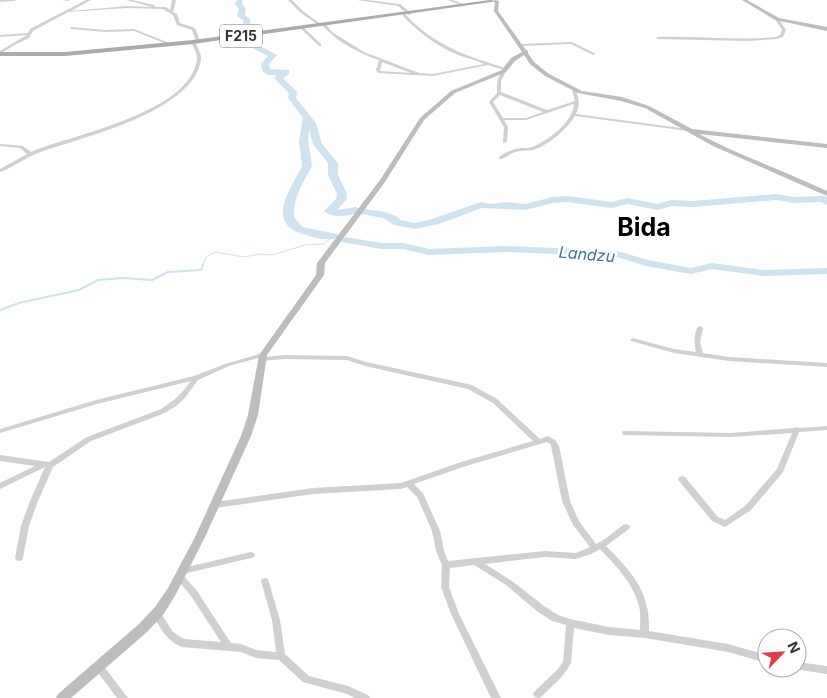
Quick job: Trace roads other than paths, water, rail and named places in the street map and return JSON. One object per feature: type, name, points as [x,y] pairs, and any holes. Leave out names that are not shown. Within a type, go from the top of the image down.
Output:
[{"type":"main road","name":"F215","points":[[0,54],[65,54],[195,42],[497,0]]},
{"type":"street","points":[[0,1],[14,0]]},
{"type":"street","points":[[0,54],[12,44],[28,37],[31,30],[89,0]]},
{"type":"street","points":[[0,171],[30,154],[150,111],[168,100],[187,84],[197,68],[199,59],[194,29],[178,24],[175,14],[166,8],[128,0]]},
{"type":"street","points":[[172,11],[174,0]]},
{"type":"street","points":[[290,0],[302,12],[348,45],[380,61],[415,71],[419,74]]},
{"type":"street","points":[[359,0],[399,5],[407,14],[412,25],[434,40],[461,54],[505,70]]},
{"type":"street","points":[[450,0],[464,5]]},
{"type":"street","points":[[497,0],[496,11],[538,68],[574,90],[647,106],[733,154],[798,180],[827,194]]},
{"type":"street","points":[[744,0],[777,19],[827,29]]},
{"type":"street","points":[[63,13],[127,7],[166,8]]},
{"type":"street","points":[[658,38],[690,37],[732,41],[778,38],[782,36],[784,30],[777,19]]},
{"type":"street","points":[[72,28],[97,31],[134,30],[170,44]]},
{"type":"street","points":[[302,28],[320,45]]},
{"type":"street","points":[[0,36],[28,34]]},
{"type":"street","points":[[505,142],[506,127],[491,102],[499,93],[499,81],[507,64],[523,48],[570,43],[582,46],[594,54]]},
{"type":"street","points":[[380,61],[379,72],[419,74],[446,73],[488,64]]},
{"type":"street","points":[[62,698],[122,647],[156,613],[182,574],[246,436],[253,415],[262,357],[320,275],[321,263],[383,181],[422,119],[453,92],[505,70]]},
{"type":"street","points":[[502,158],[513,151],[538,146],[560,133],[575,115],[577,96],[574,90]]},
{"type":"street","points":[[499,93],[548,112]]},
{"type":"street","points":[[502,118],[526,119],[576,102]]},
{"type":"street","points":[[575,115],[827,146]]},
{"type":"street","points":[[0,145],[21,147],[30,154]]},
{"type":"street","points":[[700,328],[697,336],[697,345],[700,355]]},
{"type":"street","points":[[633,340],[700,355],[737,360],[827,365]]},
{"type":"street","points":[[0,431],[96,402],[196,378],[227,365],[262,357],[347,358],[365,364],[470,387],[495,401],[538,441]]},
{"type":"street","points":[[0,486],[48,464],[89,439],[174,405],[181,399],[196,378]]},
{"type":"street","points":[[625,433],[731,435],[827,428]]},
{"type":"street","points":[[682,479],[715,519],[721,523],[728,523],[748,508],[780,470],[797,429]]},
{"type":"street","points":[[215,505],[313,491],[384,488],[409,484],[460,465],[548,439],[553,442],[558,454],[566,501],[576,523],[623,569],[638,592],[643,606],[645,634]]},
{"type":"street","points":[[0,458],[48,464]]},
{"type":"street","points":[[19,558],[26,526],[48,464]]},
{"type":"street","points":[[409,484],[420,495],[428,510],[446,565],[445,587],[455,614],[496,698]]},
{"type":"street","points":[[446,565],[545,554],[576,556],[617,536],[626,527]]},
{"type":"street","points":[[182,574],[251,555]]},
{"type":"street","points":[[477,563],[509,583],[540,609],[555,618],[570,623],[609,631],[645,634],[728,648],[757,656]]},
{"type":"street","points":[[182,574],[229,647]]},
{"type":"street","points":[[266,581],[276,620],[281,656]]},
{"type":"street","points":[[156,613],[175,640],[196,645],[241,648],[256,654],[281,656],[306,679],[348,690],[365,698]]},
{"type":"street","points":[[538,694],[567,663],[570,623]]},
{"type":"street","points":[[98,667],[123,698]]},
{"type":"street","points":[[807,667],[827,670]]},
{"type":"waterway","name":"Landzu","points":[[240,0],[238,4],[243,9],[241,16],[246,19],[248,33],[253,33]]},
{"type":"waterway","name":"Landzu","points":[[255,36],[252,41],[255,44],[253,46],[273,55],[265,64],[266,70],[270,73],[286,72],[278,78],[293,92],[292,98],[308,118]]},
{"type":"waterway","name":"Landzu","points":[[308,118],[312,123],[318,144],[333,163],[332,172],[342,194],[341,200],[329,211],[342,213],[356,210]]},
{"type":"waterway","name":"Landzu","points":[[308,118],[304,141],[307,166],[298,180],[291,197],[288,217],[298,229],[319,235],[333,236]]},
{"type":"waterway","name":"Landzu","points":[[365,212],[385,215],[398,223],[415,226],[435,222],[481,205],[491,207],[506,205],[525,207],[553,200],[567,199],[612,205],[627,201],[658,207],[671,203],[693,204],[777,197],[794,200],[823,199],[827,202]]},
{"type":"waterway","points":[[202,266],[207,256],[216,252],[244,257],[260,254],[272,255],[305,245],[324,244],[333,236]]},
{"type":"waterway","name":"Landzu","points":[[346,240],[381,246],[403,246],[429,252],[506,249],[602,253],[621,255],[646,263],[691,271],[712,266],[764,273],[827,271]]},
{"type":"waterway","points":[[0,310],[19,303],[79,290],[98,280],[123,278],[152,280],[168,272],[201,270],[203,265]]},
{"type":"district","name":"Bida","points":[[644,227]]}]
